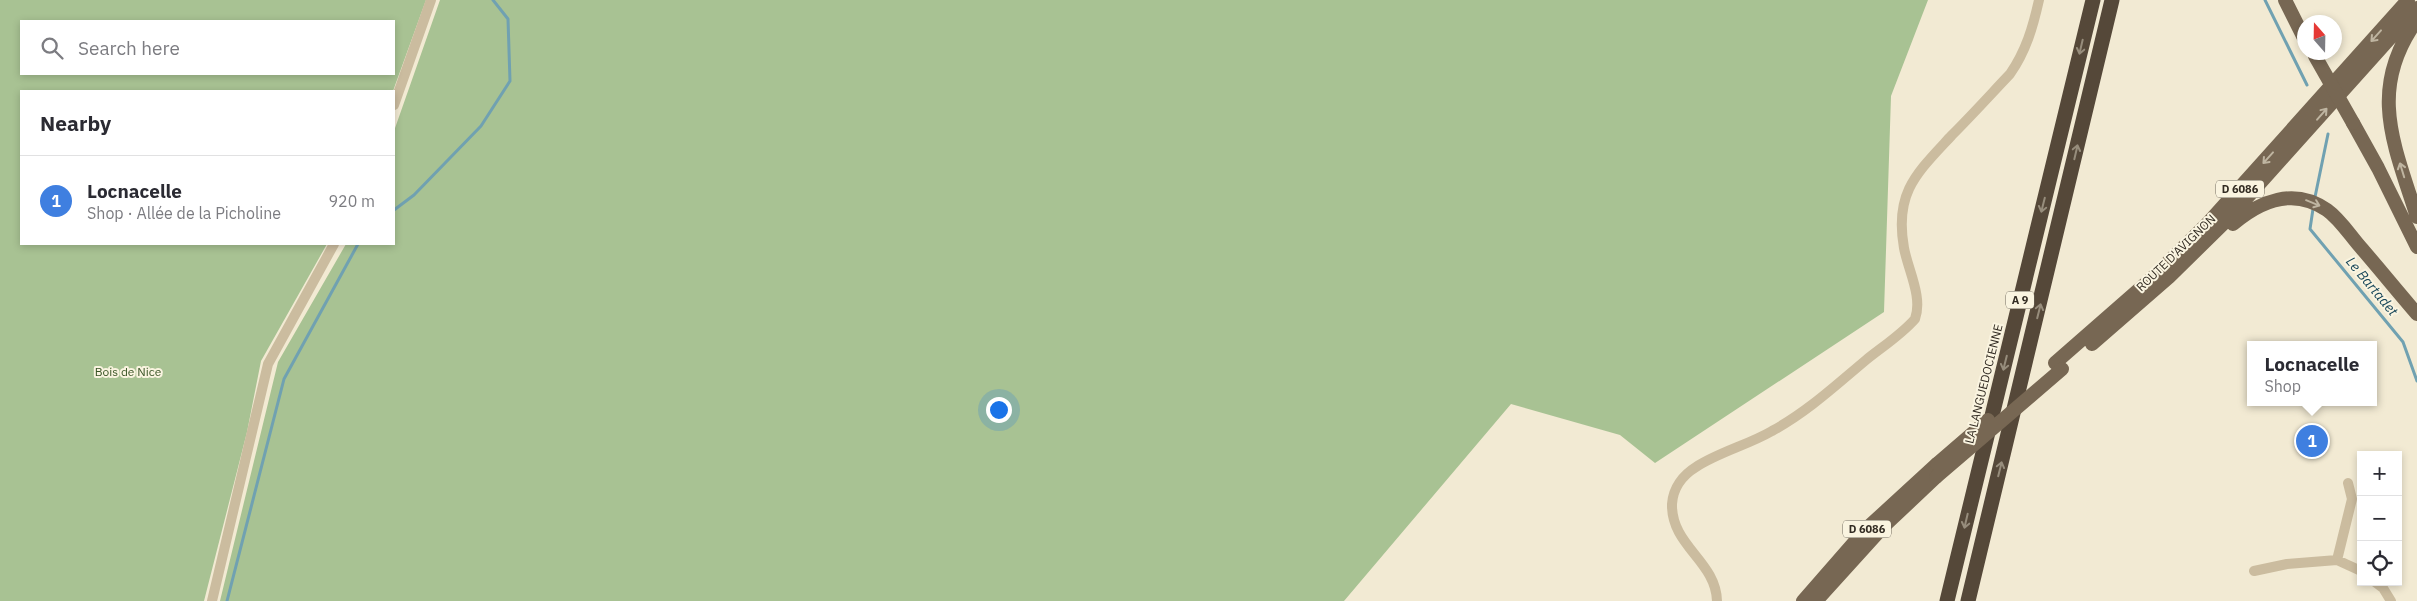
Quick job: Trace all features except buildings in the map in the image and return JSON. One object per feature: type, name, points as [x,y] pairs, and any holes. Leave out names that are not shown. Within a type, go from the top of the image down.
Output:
[{"type":"highway","name":"LA LANGUEDOCIENNE","points":[[1947,601],[2093,0]]},
{"type":"highway","name":"A 9","points":[[1968,601],[2112,0]]},
{"type":"main road","points":[[2285,0],[2297,24]]},
{"type":"main road","name":"ROUTE D'AVIGNON","points":[[2059,366],[2209,222],[2408,0]]},
{"type":"main road","name":"ROUTE D'AVIGNON","points":[[2059,366],[2169,277],[2258,187],[2417,8]]},
{"type":"main road","points":[[2417,20],[2395,60],[2390,78],[2388,98],[2391,129],[2417,217]]},
{"type":"main road","points":[[2317,60],[2378,168],[2417,247]]},
{"type":"main road","points":[[2169,277],[2256,206],[2274,199],[2291,198],[2311,202],[2333,215],[2417,314]]},
{"type":"main road","name":"D 6086","points":[[1803,601],[1865,530],[2059,366]]},
{"type":"main road","name":"D 6086","points":[[1816,601],[1937,470]]},
{"type":"street","points":[[395,102],[432,0]]},
{"type":"street","points":[[1717,601],[1715,586],[1709,574],[1674,524],[1672,503],[1677,487],[1682,479],[1696,466],[1770,432],[1817,402],[1915,319],[1918,305],[1904,249],[1902,226],[1908,189],[1924,163],[2010,74],[2019,60],[2030,34],[2039,0]]},
{"type":"street","points":[[212,601],[268,364],[333,245]]},
{"type":"street","points":[[2337,560],[2352,499],[2348,483]]},
{"type":"street","points":[[2254,571],[2287,564],[2337,560],[2357,569]]},
{"type":"street","points":[[2381,586],[2391,601]]},
{"type":"green space","name":"Bois de Nice","points":[[0,0],[426,0],[393,90],[20,90],[20,245],[326,245],[261,361],[247,432],[204,601],[0,601]]},
{"type":"green space","points":[[440,0],[1928,0],[1891,96],[1884,312],[1655,463],[1620,435],[1511,404],[1344,601],[220,601],[278,362],[345,245],[395,245],[395,128]]},
{"type":"waterway","points":[[395,209],[414,195],[481,126],[510,81],[508,19],[493,0]]},
{"type":"waterway","name":"Le Bartadet","points":[[2265,0],[2307,85]]},
{"type":"waterway","name":"Le Bartadet","points":[[2315,197],[2328,134]]},
{"type":"waterway","name":"Le Bartadet","points":[[2313,209],[2310,229],[2403,342],[2417,381]]},
{"type":"waterway","points":[[227,601],[284,379],[357,245]]},
{"type":"place","name":"Locnacelle","points":[[2312,441]]}]
